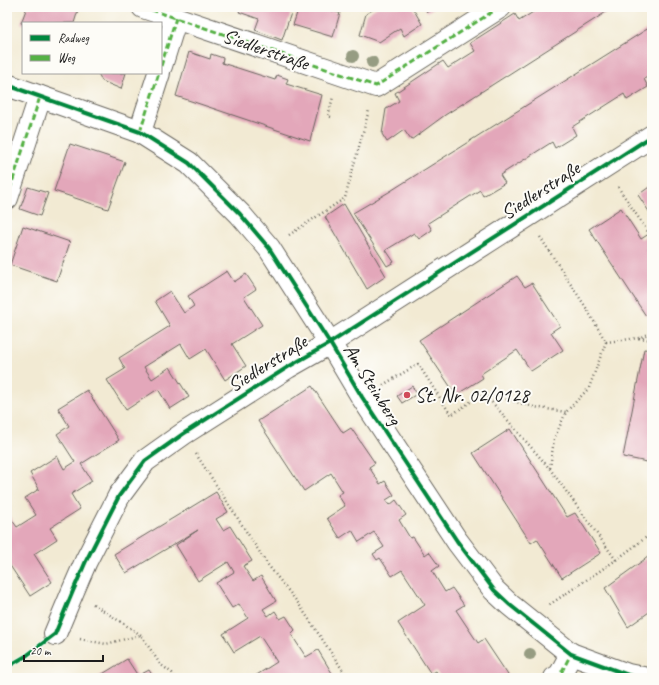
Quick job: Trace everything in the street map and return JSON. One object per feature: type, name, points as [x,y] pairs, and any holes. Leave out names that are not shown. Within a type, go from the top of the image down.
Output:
[{"type":"street","points":[[143,7],[176,18],[162,63]]},
{"type":"street","points":[[376,86],[500,7]]},
{"type":"street","name":"Siedlerstraße","points":[[176,18],[376,86]]},
{"type":"street","points":[[140,132],[159,74]]},
{"type":"street","name":"Am Steinberg","points":[[7,85],[140,132],[189,163],[240,214],[269,248],[330,343],[362,397],[457,541],[494,590],[528,620],[571,654],[628,675],[643,678]]},
{"type":"street","points":[[7,198],[40,97]]},
{"type":"street","name":"Siedlerstraße","points":[[56,634],[86,561],[120,496],[145,460],[183,434],[288,367],[330,343],[652,136]]},
{"type":"street","points":[[555,678],[560,675],[571,654]]},
{"type":"path","points":[[269,248],[345,198],[376,86]]},
{"type":"path","points":[[604,166],[652,238]]},
{"type":"path","points":[[526,217],[585,306],[606,342]]},
{"type":"path","points":[[639,338],[652,332]]},
{"type":"path","points":[[606,342],[639,338],[652,340]]},
{"type":"path","points":[[550,469],[554,439],[566,412],[589,388],[606,342]]},
{"type":"path","points":[[362,397],[418,364],[451,415],[484,393]]},
{"type":"path","points":[[484,393],[534,408],[566,412]]},
{"type":"path","points":[[484,393],[550,469],[616,560]]},
{"type":"path","points":[[183,434],[268,565],[298,603],[348,678]]},
{"type":"path","points":[[528,620],[616,560],[652,533]]},
{"type":"path","points":[[73,591],[141,635],[160,664],[172,673],[175,678]]},
{"type":"path","points":[[7,667],[26,656],[56,634],[106,644],[141,635]]},
{"type":"building","points":[[27,7],[79,7],[74,22],[21,23]]},
{"type":"building","points":[[241,7],[293,7],[282,40],[255,30],[259,19],[239,12]]},
{"type":"building","points":[[299,7],[333,7],[332,11],[340,13],[333,37],[293,25]]},
{"type":"building","points":[[377,7],[412,7],[422,24],[404,36],[400,28],[379,42],[360,35],[366,14]]},
{"type":"building","points":[[424,7],[435,7],[427,12]]},
{"type":"building","points":[[541,7],[614,7],[445,115],[411,140],[404,130],[387,142],[382,134],[386,109],[399,101],[395,93],[443,61],[448,68],[475,51],[470,43],[515,14],[519,21]]},
{"type":"building","points":[[652,26],[652,74],[644,79],[648,87],[627,100],[624,94],[572,127],[576,135],[555,148],[552,142],[500,175],[505,183],[483,196],[480,190],[428,223],[432,230],[419,239],[414,233],[386,250],[394,262],[387,266],[353,213],[389,192]]},
{"type":"building","points":[[189,52],[210,59],[211,54],[223,58],[222,63],[275,80],[277,75],[288,79],[286,84],[322,95],[310,141],[176,96]]},
{"type":"building","points":[[98,74],[126,74],[121,89],[102,81]]},
{"type":"building","points":[[70,144],[125,162],[108,209],[54,191]]},
{"type":"building","points":[[652,185],[652,216],[638,195]]},
{"type":"building","points":[[28,187],[48,193],[40,216],[20,209]]},
{"type":"building","points":[[344,204],[386,276],[367,289],[325,217]]},
{"type":"building","points":[[621,208],[641,239],[652,232],[652,245],[648,248],[652,255],[652,312],[646,316],[589,229]]},
{"type":"building","points":[[23,226],[70,242],[57,281],[10,265]]},
{"type":"building","points":[[227,271],[234,282],[246,274],[256,289],[244,297],[262,325],[232,344],[246,366],[225,380],[206,349],[190,359],[181,344],[144,367],[152,379],[170,367],[189,397],[170,409],[158,389],[126,410],[107,380],[125,369],[119,358],[170,326],[155,301],[170,291],[184,313],[194,306],[188,296]]},
{"type":"building","points":[[517,276],[525,287],[532,283],[560,326],[551,332],[563,350],[531,371],[517,350],[481,374],[483,378],[456,395],[419,340]]},
{"type":"building","points":[[644,349],[652,350],[652,463],[623,457]]},
{"type":"building","points":[[312,386],[343,433],[351,428],[375,463],[369,467],[380,484],[385,481],[394,495],[386,500],[390,505],[396,500],[406,515],[399,520],[410,538],[413,537],[425,555],[429,552],[439,566],[432,571],[445,592],[452,588],[464,605],[456,610],[478,643],[484,639],[510,678],[440,678],[436,671],[431,674],[398,623],[425,605],[402,570],[392,576],[380,558],[377,560],[373,554],[384,547],[374,532],[359,542],[352,530],[340,538],[327,518],[345,506],[338,495],[343,492],[331,473],[304,491],[258,421]]},
{"type":"building","name":"St. Nr. 02/0128","points":[[412,386],[417,394],[402,403],[397,396]]},
{"type":"building","points":[[87,390],[119,440],[81,464],[92,481],[71,494],[80,509],[50,528],[57,539],[34,554],[52,582],[30,596],[7,561],[7,513],[17,527],[36,515],[25,498],[39,489],[30,473],[57,456],[64,469],[75,462],[57,434],[69,426],[58,408]]},
{"type":"building","points":[[510,429],[567,517],[575,513],[601,553],[562,578],[537,539],[531,543],[473,453]]},
{"type":"building","points":[[216,492],[228,512],[216,519],[223,530],[230,526],[252,561],[243,566],[253,581],[261,576],[276,601],[263,609],[268,616],[275,611],[280,619],[286,616],[295,630],[291,634],[306,657],[318,650],[335,678],[252,678],[277,662],[260,636],[234,652],[223,634],[248,618],[239,604],[232,608],[216,583],[234,572],[228,562],[198,581],[176,545],[198,530],[126,573],[114,554]]},
{"type":"building","points":[[652,554],[652,610],[628,627],[605,588]]},
{"type":"building","points":[[127,659],[138,676],[149,670],[154,678],[96,678]]},
{"type":"marked path","points":[[143,7],[376,86],[500,7]]},
{"type":"marked path","points":[[162,63],[176,18]]},
{"type":"marked path","points":[[140,132],[159,74]]},
{"type":"marked path","points":[[7,198],[40,97]]},
{"type":"marked path","points":[[555,678],[560,675],[571,654]]},
{"type":"cycle path","points":[[7,85],[140,132],[189,163],[240,214],[269,248],[330,343],[362,397],[457,541],[494,590],[510,605],[571,654],[628,675],[643,678]]},
{"type":"cycle path","points":[[7,667],[26,656],[55,634],[86,561],[119,496],[145,461],[183,434],[288,367],[330,343],[652,136]]},
{"type":"place","name":"St. Nr. 02/0128","points":[[407,395]]}]
